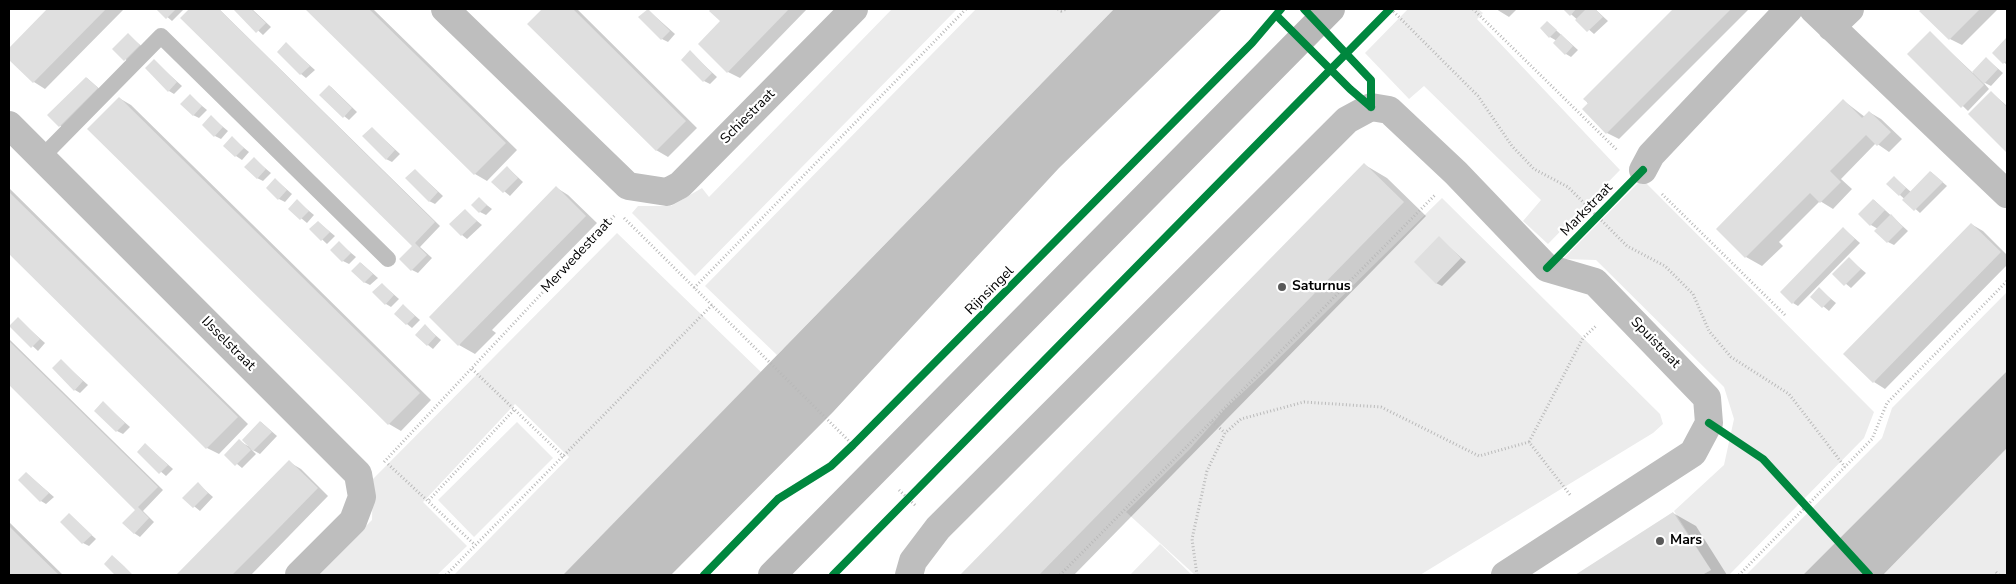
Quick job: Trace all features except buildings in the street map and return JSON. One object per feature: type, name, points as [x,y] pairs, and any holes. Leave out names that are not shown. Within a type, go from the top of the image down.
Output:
[{"type":"street","name":"Schiestraat","points":[[445,9],[628,186],[667,192],[680,185],[854,9]]},
{"type":"street","points":[[772,575],[1330,9]]},
{"type":"street","points":[[1643,170],[1651,155],[1789,9]]},
{"type":"street","points":[[1831,15],[2007,194]]},
{"type":"street","name":"Spuistraat","points":[[909,575],[913,561],[938,528],[1347,120],[1371,107],[1389,110],[1456,174],[1547,268],[1595,282],[1707,398],[1709,423],[1692,453],[1505,575]]},
{"type":"street","name":"IJsselstraat","points":[[9,125],[358,474]]},
{"type":"street","points":[[299,575],[353,522],[362,498],[358,474]]},
{"type":"lane","points":[[41,158],[161,36],[388,259]]},
{"type":"path","points":[[827,421],[694,288],[966,9]]},
{"type":"path","points":[[1058,9],[1061,11],[1067,9]]},
{"type":"path","points":[[1384,15],[1390,9],[1478,96],[1512,146],[1534,169],[1568,187],[1627,246],[1665,266],[1693,294],[1709,331],[1730,357],[1789,394],[1845,467]]},
{"type":"path","points":[[1060,575],[1456,174]]},
{"type":"path","points":[[1739,575],[1872,438],[1887,403],[2007,281]]},
{"type":"path","points":[[446,575],[712,305]]},
{"type":"path","points":[[1197,575],[1192,538],[1207,472],[1225,433],[1242,420],[1304,402],[1381,407],[1479,456],[1529,442],[1584,338],[1618,305]]},
{"type":"path","points":[[472,369],[564,457]]},
{"type":"path","points":[[429,500],[514,410]]},
{"type":"path","points":[[1212,420],[1225,433]]},
{"type":"path","points":[[848,450],[860,438]]},
{"type":"path","points":[[1529,442],[1589,521]]},
{"type":"path","points":[[386,461],[475,546]]},
{"type":"path","points":[[901,505],[915,491]]},
{"type":"path","points":[[1800,501],[1812,515]]},
{"type":"shaded area","points":[[892,9],[957,9],[695,276],[632,213],[638,206],[671,206],[702,188],[709,197]]},
{"type":"shaded area","points":[[976,9],[1114,9],[777,355],[705,286]]},
{"type":"shaded area","points":[[1114,9],[1222,9],[1059,168],[833,412],[671,575],[563,575]]},
{"type":"shaded area","points":[[1408,9],[1478,9],[1483,13],[1477,19],[1620,170],[1548,244],[1523,221],[1541,200],[1424,86],[1409,99],[1365,53]]},
{"type":"shaded area","points":[[1642,179],[1874,412],[1864,438],[1729,575],[1702,575],[1711,570],[1674,511],[1724,465],[1734,419],[1724,387],[1596,260],[1563,259]]},
{"type":"shaded area","points":[[1442,198],[1660,414],[1663,424],[1653,433],[1420,575],[1195,575],[1126,512],[1190,449],[1225,409]]},
{"type":"shaded area","points":[[617,233],[761,372],[563,575],[454,575],[569,457],[515,404],[423,502],[467,546],[437,575],[317,575],[372,520],[373,479]]},
{"type":"shaded area","points":[[2007,292],[2007,371],[1803,575],[1746,575],[1882,438],[1892,408]]},
{"type":"shaded area","points":[[2007,371],[2007,448],[1883,575],[1803,575]]},
{"type":"shaded area","points":[[517,422],[553,458],[474,537],[438,500]]},
{"type":"shaded area","points":[[2007,448],[2007,575],[1883,575]]},
{"type":"shaded area","points":[[1160,544],[1192,575],[1130,575]]},
{"type":"cycle path","name":"Rijnsingel","points":[[704,575],[778,499],[831,466],[853,445],[1252,43],[1281,9]]},
{"type":"cycle path","points":[[1304,9],[1371,80],[1371,107]]},
{"type":"cycle path","points":[[833,575],[1390,9]]},
{"type":"cycle path","points":[[1276,15],[1350,89],[1371,107]]},
{"type":"cycle path","name":"Markstraat","points":[[1547,268],[1643,170]]},
{"type":"cycle path","points":[[1709,423],[1763,459],[1869,575]]},
{"type":"place","name":"Saturnus","points":[[1282,287]]},
{"type":"place","name":"Mars","points":[[1660,541]]}]
